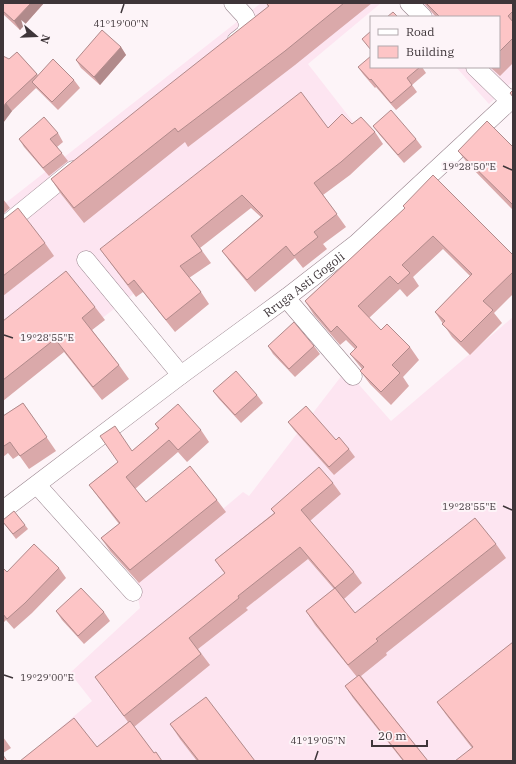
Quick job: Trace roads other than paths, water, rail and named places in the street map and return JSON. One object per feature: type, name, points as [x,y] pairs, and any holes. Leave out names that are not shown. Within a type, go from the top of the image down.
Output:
[{"type":"street","points":[[224,51],[245,34],[249,25],[245,16],[233,3]]},
{"type":"street","points":[[409,3],[423,16]]},
{"type":"street","points":[[476,68],[511,100]]},
{"type":"street","name":"Rruga Asti Gogoli","points":[[3,510],[357,243],[511,100]]},
{"type":"street","points":[[3,227],[85,161]]},
{"type":"street","points":[[86,260],[181,375]]},
{"type":"street","points":[[286,298],[353,376]]},
{"type":"street","points":[[37,485],[133,592]]}]
